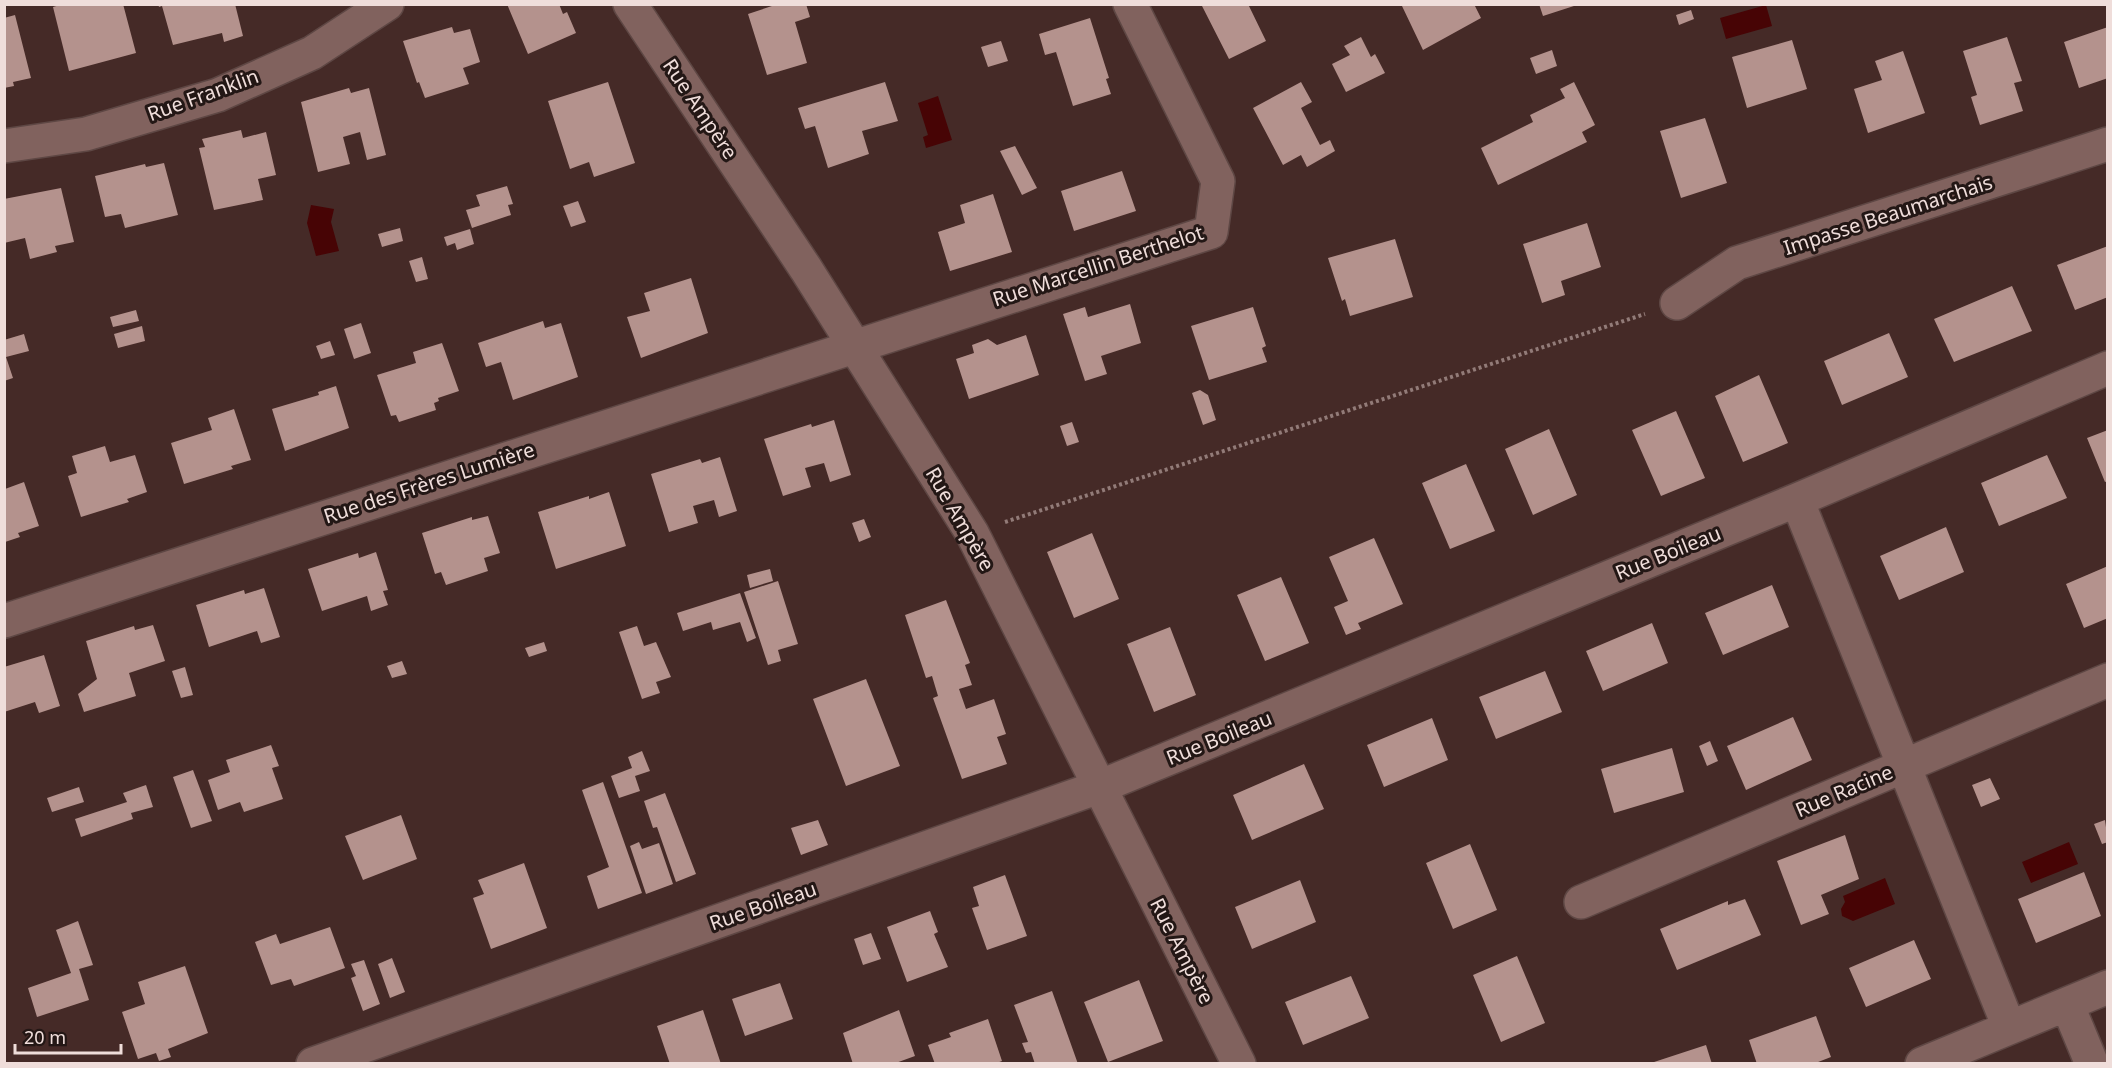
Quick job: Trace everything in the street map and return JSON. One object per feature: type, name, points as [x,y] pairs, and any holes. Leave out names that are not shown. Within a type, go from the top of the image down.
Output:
[{"type":"street","name":"Rue Franklin","points":[[4,146],[86,134],[218,95],[312,53],[387,4]]},
{"type":"street","name":"Rue Ampère","points":[[630,4],[807,269],[972,533],[1239,1064]]},
{"type":"street","name":"Rue Marcellin Berthelot","points":[[853,345],[1211,232],[1218,181],[1130,4]]},
{"type":"street","name":"Impasse Beaumarchais","points":[[1677,303],[1737,263],[2108,144]]},
{"type":"street","name":"Rue des Frères Lumière","points":[[4,621],[853,345]]},
{"type":"street","name":"Rue Boileau","points":[[313,1064],[1099,787],[1797,500],[2108,368]]},
{"type":"street","points":[[1797,500],[2009,1027]]},
{"type":"street","name":"Rue Racine","points":[[1581,902],[2108,680]]},
{"type":"street","points":[[1922,1064],[2108,987]]},
{"type":"street","points":[[2067,1004],[2092,1064]]},
{"type":"path","points":[[972,533],[1677,303]]},
{"type":"shaded area","points":[[1766,5],[1772,26],[1726,39],[1720,18]]},
{"type":"shaded area","points":[[938,96],[952,140],[926,148],[923,137],[928,135],[918,103]]},
{"type":"shaded area","points":[[311,205],[334,209],[331,222],[339,251],[316,256],[307,223]]},
{"type":"shaded area","points":[[2069,842],[2078,864],[2031,883],[2022,862]]},
{"type":"shaded area","points":[[1885,878],[1895,904],[1853,921],[1842,916],[1841,909],[1845,902],[1843,896]]},
{"type":"building","points":[[63,4],[123,4],[136,53],[69,71],[53,7]]},
{"type":"building","points":[[158,4],[235,4],[243,36],[224,42],[222,33],[173,45],[162,6],[159,7]]},
{"type":"building","points":[[507,4],[559,4],[563,14],[567,12],[576,33],[528,54]]},
{"type":"building","points":[[778,4],[806,4],[810,17],[795,22],[807,63],[767,75],[748,14]]},
{"type":"building","points":[[1201,4],[1248,4],[1266,41],[1229,59]]},
{"type":"building","points":[[1405,4],[1474,4],[1481,18],[1423,50],[1402,6]]},
{"type":"building","points":[[1539,4],[1577,4],[1577,5],[1543,16]]},
{"type":"building","points":[[1691,10],[1694,19],[1679,25],[1676,15]]},
{"type":"building","points":[[15,15],[31,78],[13,82],[14,86],[4,88],[4,18]]},
{"type":"building","points":[[1090,18],[1109,78],[1106,79],[1111,94],[1073,106],[1056,52],[1045,55],[1039,34]]},
{"type":"building","points":[[452,27],[454,33],[470,29],[480,62],[463,68],[469,84],[425,98],[419,82],[417,83],[403,41]]},
{"type":"building","points":[[2108,27],[2108,78],[2079,88],[2064,42]]},
{"type":"building","points":[[1361,37],[1371,57],[1375,54],[1385,73],[1346,92],[1332,64],[1350,55],[1344,46]]},
{"type":"building","points":[[2007,37],[2022,81],[2014,83],[2023,111],[1980,125],[1971,97],[1977,95],[1963,51]]},
{"type":"building","points":[[1792,40],[1807,89],[1747,108],[1732,57]]},
{"type":"building","points":[[1001,41],[1008,61],[988,67],[981,47]]},
{"type":"building","points":[[1552,50],[1557,66],[1536,74],[1530,58]]},
{"type":"building","points":[[1903,51],[1925,113],[1868,133],[1854,89],[1882,80],[1875,61]]},
{"type":"building","points":[[608,82],[635,163],[594,177],[589,162],[570,169],[548,101]]},
{"type":"building","points":[[885,82],[898,121],[862,131],[869,154],[828,168],[815,126],[805,129],[798,108]]},
{"type":"building","points":[[1301,82],[1312,102],[1301,108],[1320,145],[1330,140],[1335,151],[1307,167],[1301,155],[1283,165],[1253,108]]},
{"type":"building","points":[[1574,82],[1595,125],[1582,132],[1587,142],[1498,185],[1481,148],[1533,122],[1530,115],[1565,98],[1560,89]]},
{"type":"building","points":[[349,88],[351,93],[369,88],[386,155],[367,160],[360,132],[343,137],[350,164],[318,172],[301,102]]},
{"type":"building","points":[[1705,118],[1727,183],[1681,198],[1660,131]]},
{"type":"building","points":[[241,130],[243,138],[266,132],[276,175],[258,179],[263,200],[214,210],[199,148],[205,147],[202,139]]},
{"type":"building","points":[[1015,146],[1037,188],[1022,195],[1000,151]]},
{"type":"building","points":[[164,163],[178,215],[125,228],[121,214],[105,217],[95,176],[145,164],[146,167]]},
{"type":"building","points":[[1122,171],[1136,211],[1074,231],[1061,191]]},
{"type":"building","points":[[507,186],[513,204],[508,205],[511,215],[472,228],[466,210],[480,206],[476,195]]},
{"type":"building","points":[[61,188],[74,242],[55,246],[57,252],[30,259],[25,238],[4,243],[4,199]]},
{"type":"building","points":[[993,194],[1012,252],[950,271],[938,232],[965,223],[960,205]]},
{"type":"building","points":[[578,201],[586,222],[571,227],[563,206]]},
{"type":"building","points":[[1587,223],[1601,267],[1561,281],[1565,295],[1542,303],[1523,244]]},
{"type":"building","points":[[400,228],[403,241],[382,247],[378,234]]},
{"type":"building","points":[[470,229],[474,244],[457,250],[455,243],[447,246],[444,237]]},
{"type":"building","points":[[1395,239],[1413,297],[1350,316],[1345,299],[1342,301],[1328,258]]},
{"type":"building","points":[[2108,246],[2108,297],[2075,310],[2057,265]]},
{"type":"building","points":[[422,257],[428,279],[416,282],[409,261]]},
{"type":"building","points":[[691,278],[708,333],[641,358],[627,317],[650,311],[644,293]]},
{"type":"building","points":[[2012,286],[2032,331],[1954,362],[1934,319]]},
{"type":"building","points":[[1130,304],[1141,343],[1101,356],[1107,374],[1085,381],[1063,314],[1085,307],[1088,317]]},
{"type":"building","points":[[1253,307],[1266,346],[1262,348],[1267,362],[1209,380],[1191,326]]},
{"type":"building","points":[[136,310],[139,321],[113,327],[110,317]]},
{"type":"building","points":[[543,321],[545,328],[561,323],[578,377],[513,400],[501,362],[486,367],[478,343]]},
{"type":"building","points":[[361,323],[371,353],[354,359],[344,329]]},
{"type":"building","points":[[142,326],[145,341],[118,348],[114,334]]},
{"type":"building","points":[[1889,333],[1908,377],[1842,405],[1824,361]]},
{"type":"building","points":[[24,334],[29,351],[6,357],[13,378],[4,381],[4,340]]},
{"type":"building","points":[[1026,335],[1039,375],[969,399],[956,359],[974,353],[972,345],[988,339],[997,345]]},
{"type":"building","points":[[330,341],[335,355],[321,359],[316,346]]},
{"type":"building","points":[[442,343],[459,391],[438,398],[439,401],[434,403],[436,410],[399,422],[396,415],[391,416],[377,375],[416,363],[413,352]]},
{"type":"building","points":[[1759,375],[1788,443],[1743,462],[1715,396]]},
{"type":"building","points":[[336,386],[349,428],[285,451],[272,409],[319,395],[318,392]]},
{"type":"building","points":[[1200,390],[1208,395],[1216,420],[1203,425],[1192,393]]},
{"type":"building","points":[[234,409],[251,460],[231,466],[233,469],[184,484],[171,443],[212,430],[208,418]]},
{"type":"building","points":[[1676,411],[1705,478],[1661,496],[1632,430]]},
{"type":"building","points":[[834,420],[851,475],[830,482],[824,463],[805,468],[811,487],[783,496],[764,439],[811,424],[812,427]]},
{"type":"building","points":[[1072,422],[1079,442],[1067,446],[1060,426]]},
{"type":"building","points":[[1549,429],[1577,495],[1533,515],[1505,449]]},
{"type":"building","points":[[2108,430],[2108,481],[2105,482],[2087,438]]},
{"type":"building","points":[[105,446],[110,462],[135,455],[147,492],[127,499],[129,502],[81,517],[68,476],[77,473],[72,456]]},
{"type":"building","points":[[2047,455],[2067,498],[1999,526],[1981,483]]},
{"type":"building","points":[[720,457],[737,511],[719,517],[714,500],[693,506],[698,523],[669,532],[651,474],[700,459],[702,463]]},
{"type":"building","points":[[1466,464],[1495,531],[1450,549],[1422,483]]},
{"type":"building","points":[[24,482],[39,526],[18,533],[20,537],[5,542],[5,489]]},
{"type":"building","points":[[609,492],[626,546],[556,569],[538,512]]},
{"type":"building","points":[[488,516],[500,553],[484,558],[488,571],[446,585],[441,572],[435,574],[422,533],[472,517],[472,520]]},
{"type":"building","points":[[864,519],[871,537],[859,542],[852,523]]},
{"type":"building","points":[[1946,527],[1964,572],[1899,600],[1880,556]]},
{"type":"building","points":[[1092,533],[1119,599],[1074,618],[1047,552]]},
{"type":"building","points":[[1374,538],[1403,604],[1358,623],[1361,629],[1346,635],[1334,607],[1348,601],[1329,557]]},
{"type":"building","points":[[376,552],[388,590],[383,591],[388,605],[371,611],[367,596],[322,611],[308,569],[358,553],[359,558]]},
{"type":"building","points":[[2108,566],[2108,618],[2084,628],[2066,584]]},
{"type":"building","points":[[770,569],[773,581],[750,588],[747,575]]},
{"type":"building","points":[[1281,577],[1309,643],[1265,661],[1237,595]]},
{"type":"building","points":[[778,581],[798,644],[778,650],[781,661],[768,665],[744,592]]},
{"type":"building","points":[[1772,585],[1789,627],[1723,655],[1705,613]]},
{"type":"building","points":[[264,588],[280,637],[261,643],[257,631],[209,647],[196,605],[244,590],[245,594]]},
{"type":"building","points":[[740,593],[756,638],[747,642],[740,622],[713,630],[711,622],[683,631],[677,613]]},
{"type":"building","points":[[946,600],[970,663],[965,665],[972,685],[959,689],[966,709],[994,699],[1006,734],[997,737],[1007,764],[962,779],[933,698],[938,696],[932,676],[926,678],[905,615]]},
{"type":"building","points":[[1652,623],[1668,663],[1603,691],[1586,651]]},
{"type":"building","points":[[153,625],[165,661],[129,673],[136,696],[84,712],[78,694],[97,679],[86,641],[134,626],[135,630]]},
{"type":"building","points":[[637,626],[644,646],[656,642],[671,677],[656,682],[660,693],[642,699],[619,632]]},
{"type":"building","points":[[1170,627],[1196,695],[1154,712],[1127,644]]},
{"type":"building","points":[[544,642],[547,651],[529,657],[525,648]]},
{"type":"building","points":[[44,655],[60,706],[39,713],[35,702],[4,712],[4,667]]},
{"type":"building","points":[[402,661],[407,674],[392,678],[387,666]]},
{"type":"building","points":[[185,667],[193,695],[181,698],[172,671]]},
{"type":"building","points":[[1545,671],[1562,712],[1496,739],[1479,697]]},
{"type":"building","points":[[866,679],[900,766],[846,786],[813,699]]},
{"type":"building","points":[[1793,717],[1812,760],[1746,790],[1727,746]]},
{"type":"building","points":[[1432,718],[1448,760],[1384,787],[1367,745]]},
{"type":"building","points":[[1710,741],[1718,761],[1707,766],[1699,746]]},
{"type":"building","points":[[271,745],[279,766],[272,768],[283,799],[244,812],[240,802],[218,810],[208,780],[230,772],[226,760]]},
{"type":"building","points":[[1672,748],[1684,792],[1614,813],[1601,769]]},
{"type":"building","points":[[642,751],[650,771],[635,776],[640,791],[619,798],[611,776],[632,768],[628,757]]},
{"type":"building","points":[[1304,764],[1324,809],[1252,840],[1233,795]]},
{"type":"building","points":[[193,770],[212,821],[191,828],[173,777]]},
{"type":"building","points":[[1990,778],[2000,799],[1981,807],[1972,785]]},
{"type":"building","points":[[603,782],[642,893],[598,909],[587,876],[609,867],[582,790]]},
{"type":"building","points":[[146,785],[153,807],[131,813],[133,819],[81,837],[75,819],[127,802],[123,793]]},
{"type":"building","points":[[79,787],[84,802],[52,812],[47,798]]},
{"type":"building","points":[[665,793],[696,874],[676,882],[657,827],[653,828],[644,801]]},
{"type":"building","points":[[401,815],[417,859],[363,880],[345,836]]},
{"type":"building","points":[[818,820],[828,845],[801,855],[791,828]]},
{"type":"building","points":[[2105,820],[2108,842],[2102,844],[2094,824]]},
{"type":"building","points":[[1845,835],[1859,879],[1821,895],[1829,914],[1801,925],[1777,861]]},
{"type":"building","points":[[639,842],[642,849],[659,843],[673,884],[646,894],[630,846]]},
{"type":"building","points":[[1470,844],[1497,910],[1453,929],[1426,863]]},
{"type":"building","points":[[524,863],[547,928],[491,949],[473,898],[484,894],[478,880]]},
{"type":"building","points":[[2084,872],[2101,916],[2036,943],[2018,899]]},
{"type":"building","points":[[1005,875],[1027,936],[987,950],[972,908],[979,906],[973,887]]},
{"type":"building","points":[[1300,880],[1316,922],[1252,949],[1235,907]]},
{"type":"building","points":[[1745,899],[1761,935],[1677,970],[1660,929],[1728,901],[1728,905]]},
{"type":"building","points":[[930,911],[938,932],[934,934],[948,967],[907,982],[887,927]]},
{"type":"building","points":[[78,921],[93,965],[79,969],[89,1000],[37,1017],[28,988],[71,973],[56,930]]},
{"type":"building","points":[[330,927],[345,968],[294,986],[291,979],[271,985],[255,942],[276,934],[280,944]]},
{"type":"building","points":[[871,933],[881,959],[863,965],[854,939]]},
{"type":"building","points":[[1914,940],[1931,979],[1866,1007],[1849,968]]},
{"type":"building","points":[[1517,956],[1545,1023],[1501,1042],[1473,975]]},
{"type":"building","points":[[392,958],[405,992],[390,998],[378,964]]},
{"type":"building","points":[[364,960],[380,1004],[363,1011],[351,978],[356,976],[351,964]]},
{"type":"building","points":[[185,966],[208,1033],[168,1049],[171,1057],[159,1061],[156,1053],[138,1059],[122,1012],[145,1004],[138,982]]},
{"type":"building","points":[[1351,976],[1369,1018],[1303,1045],[1285,1002]]},
{"type":"building","points":[[1139,980],[1163,1041],[1108,1062],[1084,1002]]},
{"type":"building","points":[[780,983],[793,1019],[745,1036],[732,999]]},
{"type":"building","points":[[1052,991],[1078,1064],[1035,1064],[1031,1052],[1026,1053],[1022,1043],[1028,1042],[1014,1005]]},
{"type":"building","points":[[703,1010],[721,1064],[670,1064],[657,1026]]},
{"type":"building","points":[[899,1010],[915,1056],[893,1064],[853,1064],[843,1033]]},
{"type":"building","points":[[1816,1016],[1831,1057],[1813,1064],[1757,1064],[1749,1040]]},
{"type":"building","points":[[988,1019],[1002,1061],[994,1064],[935,1064],[928,1045],[951,1037],[949,1033]]},
{"type":"building","points":[[1706,1045],[1712,1064],[1651,1064],[1651,1063]]}]
